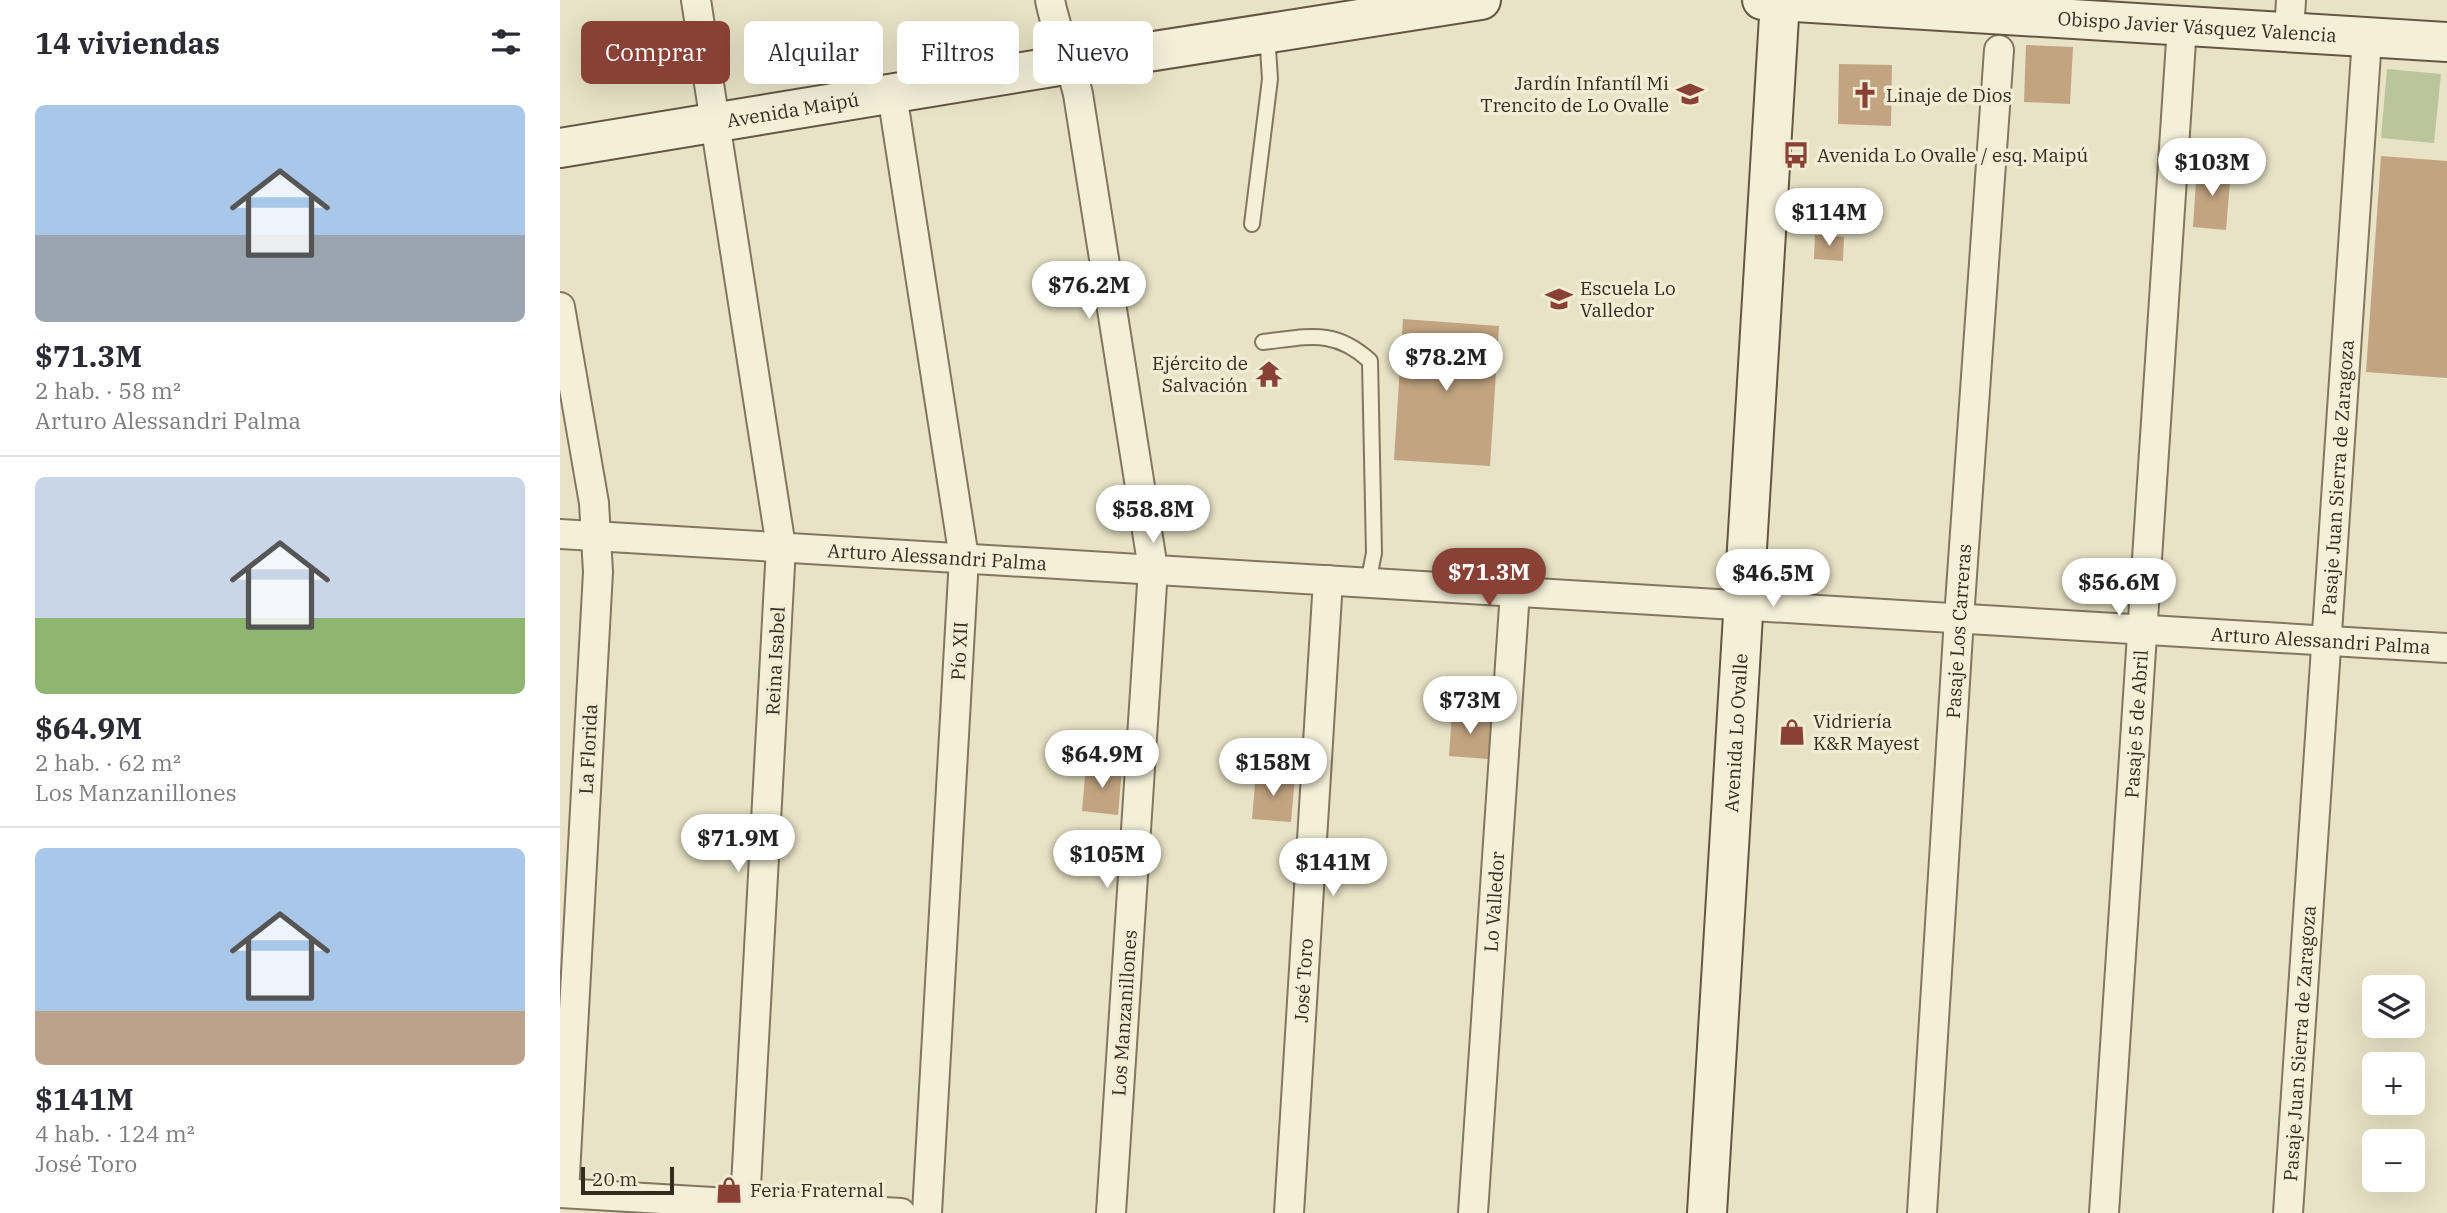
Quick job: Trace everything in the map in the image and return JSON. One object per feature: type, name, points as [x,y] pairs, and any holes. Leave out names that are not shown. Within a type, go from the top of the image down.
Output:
[{"type":"main road","name":"Avenida Maipú","points":[[1153,51],[1481,0]]},
{"type":"main road","name":"Obispo Javier Vásquez Valencia","points":[[1774,0],[2182,26],[2290,16],[2367,38],[2447,42]]},
{"type":"main road","name":"Avenida Lo Ovalle","points":[[1707,1213],[1743,605],[1774,0]]},
{"type":"main road","name":"Avenida Maipú","points":[[560,148],[1033,70]]},
{"type":"street","name":"Reina Isabel","points":[[696,0],[781,547],[745,1204]]},
{"type":"street","name":"Los Manzanillones","points":[[1051,0],[1054,21]]},
{"type":"street","name":"Pasaje 5 de Abril","points":[[2104,1213],[2182,26]]},
{"type":"street","name":"Pasaje Juan Sierra de Zaragoza","points":[[2288,1213],[2367,38]]},
{"type":"street","name":"Pasaje Los Carreras","points":[[1922,1213],[1959,618],[1999,50]]},
{"type":"street","name":"Los Manzanillones","points":[[1076,84],[1153,569],[1111,1213]]},
{"type":"street","name":"Pío XII","points":[[892,94],[964,558],[926,1213]]},
{"type":"street","name":"La Florida","points":[[560,307],[594,503],[597,536],[597,586],[562,1193]]},
{"type":"street","name":"Arturo Alessandri Palma","points":[[560,534],[2447,648]]},
{"type":"street","name":"José Toro","points":[[1289,1213],[1328,580]]},
{"type":"street","name":"Lo Valledor","points":[[1473,1213],[1515,592]]},
{"type":"street","points":[[562,1193],[609,1204],[745,1204],[891,1213]]},
{"type":"lane","points":[[1252,224],[1270,79],[1267,33]]},
{"type":"lane","points":[[1263,342],[1333,338],[1354,346],[1370,361],[1374,553],[1368,583]]},
{"type":"green space","points":[[2387,69],[2441,74],[2434,143],[2381,138]]},
{"type":"building","points":[[2026,45],[2073,47],[2070,104],[2024,102]]},
{"type":"building","name":"Linaje de Dios","points":[[1839,64],[1892,65],[1891,126],[1838,124]]},
{"type":"building","points":[[2381,156],[2447,161],[2447,378],[2366,372]]},
{"type":"building","points":[[2197,166],[2231,169],[2226,230],[2193,227]]},
{"type":"building","points":[[1815,235],[1844,237],[1843,261],[1814,259]]},
{"type":"building","points":[[1403,319],[1499,326],[1490,466],[1394,460]]},
{"type":"building","points":[[1452,713],[1491,716],[1488,759],[1449,756]]},
{"type":"building","points":[[1086,765],[1122,769],[1118,815],[1082,811]]},
{"type":"building","points":[[1256,773],[1295,777],[1291,822],[1252,819]]},
{"type":"place","name":"Jardín Infantíl Mi Trencito de Lo Ovalle","points":[[1690,94]]},
{"type":"place","name":"Linaje de Dios","points":[[1865,95]]},
{"type":"place","name":"Avenida Lo Ovalle / esq. Maipú","points":[[1796,155]]},
{"type":"place","name":"Escuela Lo Valledor","points":[[1559,299]]},
{"type":"place","name":"Ejército de Salvación","points":[[1269,374]]},
{"type":"place","name":"Vidriería K&R Mayest","points":[[1792,732]]},
{"type":"place","name":"Feria Fraternal","points":[[729,1190]]}]
